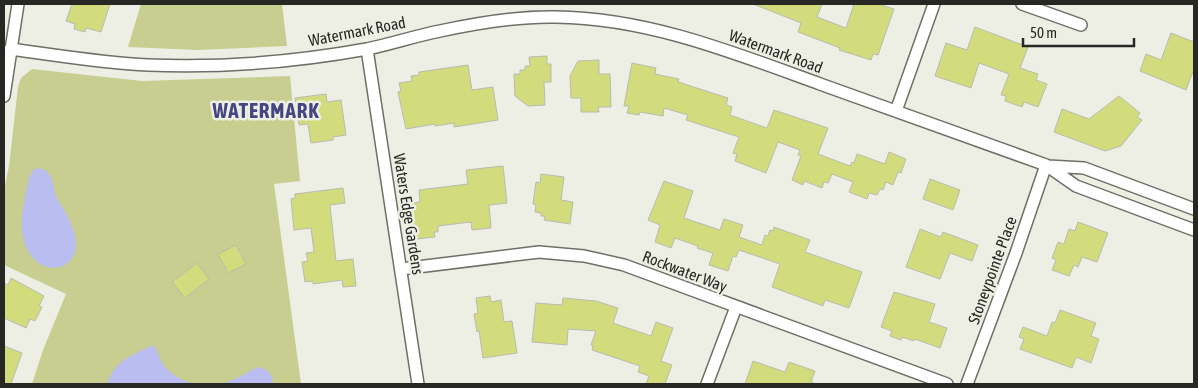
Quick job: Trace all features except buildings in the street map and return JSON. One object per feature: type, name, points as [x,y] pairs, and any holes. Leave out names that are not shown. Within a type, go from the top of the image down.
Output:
[{"type":"street","points":[[4,96],[18,4]]},
{"type":"street","points":[[896,111],[934,4]]},
{"type":"street","points":[[1022,4],[1081,25]]},
{"type":"street","name":"Watermark Road","points":[[10,49],[92,60],[158,65],[226,65],[280,61],[367,49],[440,30],[507,20],[555,17],[601,20],[649,29],[719,47],[1046,166],[1076,186],[1194,230]]},
{"type":"street","name":"Waters Edge Gardens","points":[[367,49],[418,384]]},
{"type":"street","name":"Watermark Road","points":[[1046,166],[1084,168],[1194,209]]},
{"type":"street","name":"Stoneypointe Place","points":[[967,384],[1046,166]]},
{"type":"street","name":"Rockwater Way","points":[[401,269],[539,252],[584,256],[624,265],[947,384]]},
{"type":"street","points":[[707,384],[736,307]]},
{"type":"green space","points":[[141,4],[282,4],[287,46],[198,50],[128,47]]},
{"type":"green space","points":[[32,69],[142,81],[290,76],[300,181],[274,184],[301,384],[32,384],[43,350],[66,294],[4,265],[4,190],[9,166],[18,87],[21,78]]},
{"type":"water","points":[[37,168],[43,169],[50,176],[58,200],[66,213],[75,235],[75,251],[69,262],[59,267],[48,267],[36,261],[27,248],[22,229],[27,186],[33,170]]},
{"type":"water","points":[[153,345],[164,366],[178,377],[197,384],[107,384],[115,369],[125,359]]},
{"type":"water","points":[[258,367],[269,373],[273,384],[220,384]]},
{"type":"district","name":"WATERMARK","points":[[266,110]]}]
